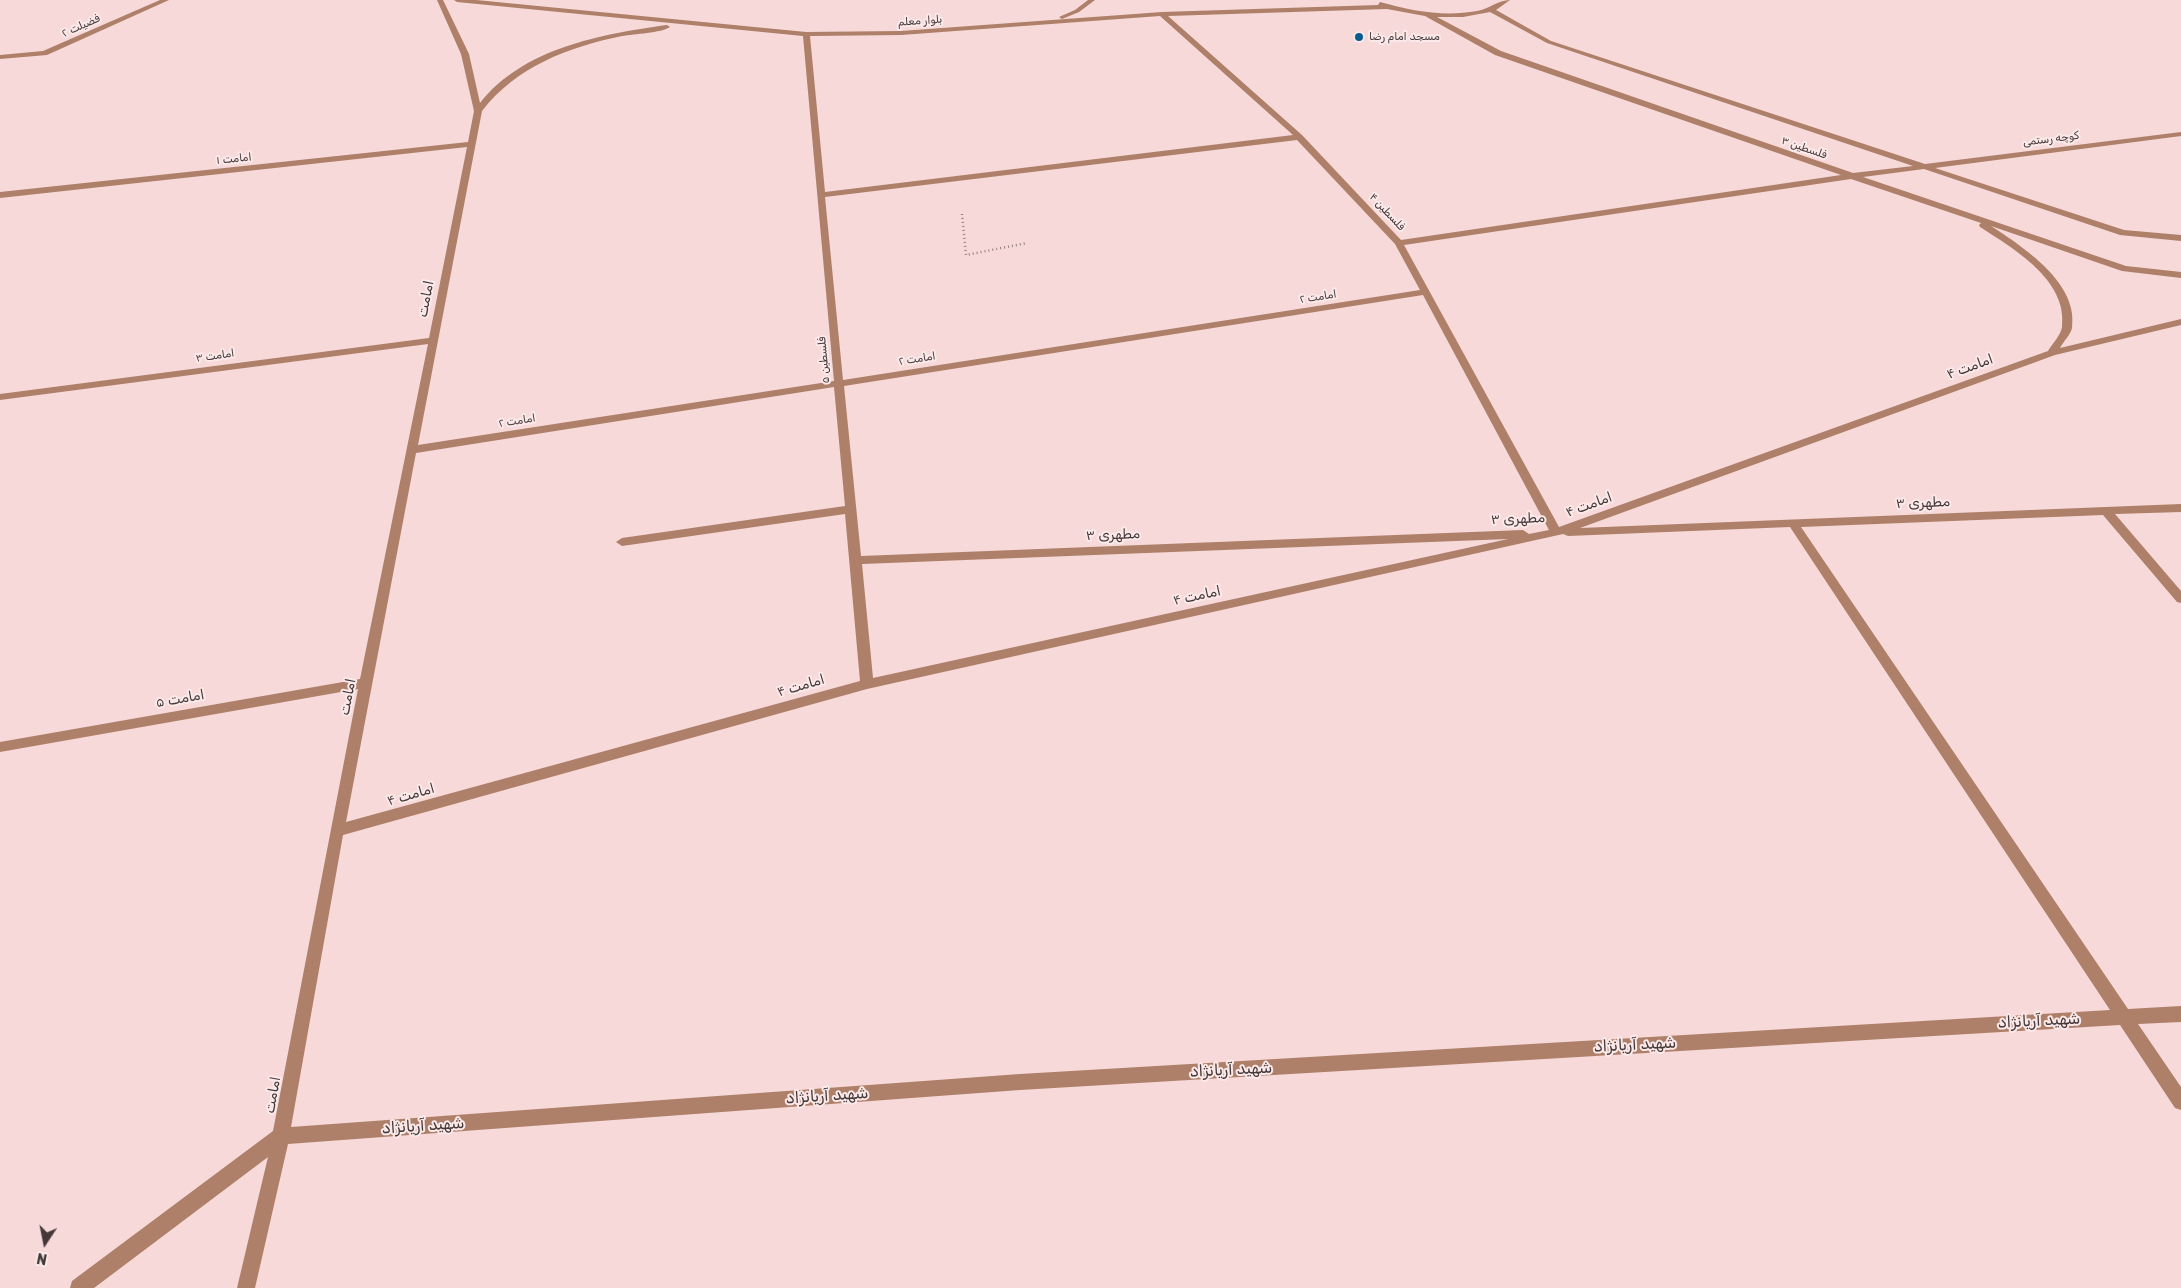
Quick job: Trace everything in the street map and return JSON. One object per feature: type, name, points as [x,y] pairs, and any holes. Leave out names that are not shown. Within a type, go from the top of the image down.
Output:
[{"type":"street","name":"فضیلت ۲","points":[[0,58],[44,53],[166,0]]},
{"type":"street","points":[[440,0],[465,54],[478,111]]},
{"type":"street","name":"بلوار معلم","points":[[457,0],[806,34],[901,33],[1162,14],[1386,7]]},
{"type":"street","points":[[1050,22],[1077,11],[1092,0]]},
{"type":"street","points":[[1368,0],[1386,7],[1428,15],[1458,14],[1490,9],[1508,2]]},
{"type":"street","name":"فلسطین ۳","points":[[1490,9],[1549,42],[2123,233],[2181,238]]},
{"type":"street","name":"فلسطین ۴","points":[[1162,14],[1299,138],[1399,243],[1556,532]]},
{"type":"street","name":"فلسطین ۳","points":[[1428,15],[1498,53],[1852,176],[2125,269],[2181,275]]},
{"type":"street","points":[[478,111],[500,85],[537,62],[582,44],[608,37],[634,31],[688,24]]},
{"type":"street","name":"فلسطین ۵","points":[[806,34],[867,684]]},
{"type":"street","name":"امامت","points":[[246,1288],[281,1136],[336,831],[478,111]]},
{"type":"street","name":"کوچه رستمی","points":[[1399,243],[1852,176],[2181,134]]},
{"type":"street","points":[[821,195],[1299,138]]},
{"type":"street","name":"امامت ۱","points":[[0,195],[471,144]]},
{"type":"street","points":[[1966,214],[2012,244],[2045,271],[2064,301],[2067,329],[2052,353]]},
{"type":"street","name":"امامت ۲","points":[[411,450],[1427,292]]},
{"type":"street","name":"امامت ۴","points":[[336,831],[867,684],[1556,532],[2052,353],[2181,322]]},
{"type":"street","name":"امامت ۳","points":[[0,397],[433,340]]},
{"type":"street","name":"مطهری ۳","points":[[856,560],[2181,508]]},
{"type":"street","points":[[622,542],[851,509]]},
{"type":"street","points":[[2106,510],[2181,599]]},
{"type":"street","points":[[1793,523],[2181,1102]]},
{"type":"street","name":"امامت ۵","points":[[0,747],[366,683]]},
{"type":"street","name":"شهید آریانژاد","points":[[281,1136],[1011,1083],[2181,1014]]},
{"type":"street","points":[[79,1288],[281,1136]]},
{"type":"path","points":[[958,179],[966,256],[1027,243]]},
{"type":"place","name":"مسجد امام رضا","points":[[1359,37]]}]
